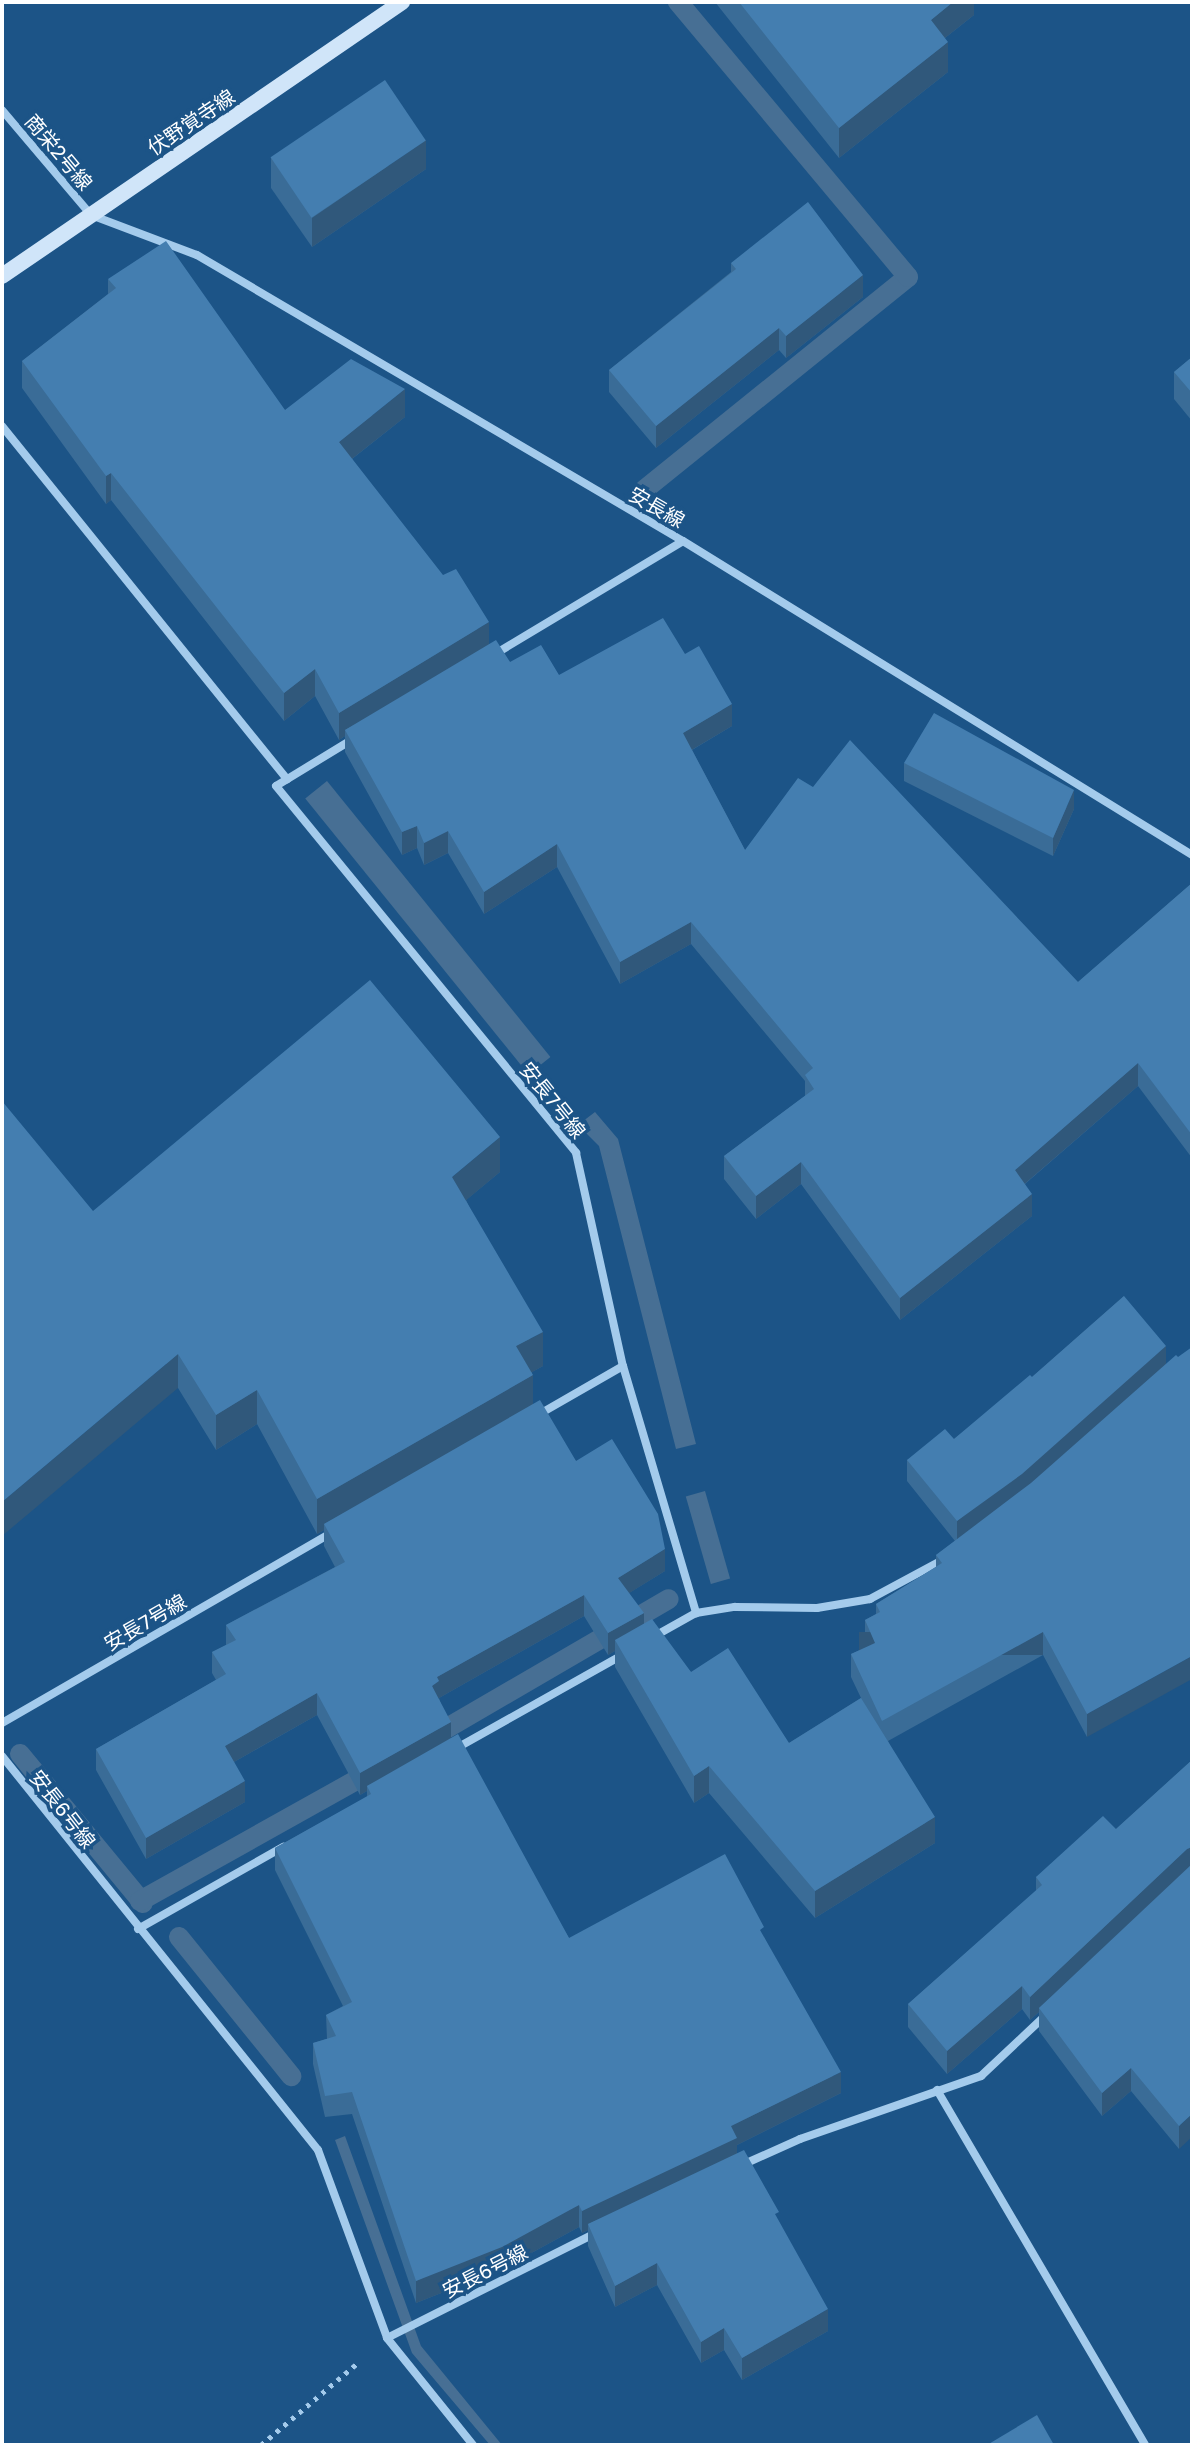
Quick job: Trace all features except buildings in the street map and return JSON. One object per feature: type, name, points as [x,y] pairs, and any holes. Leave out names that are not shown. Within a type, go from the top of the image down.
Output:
[{"type":"main road","name":"伏野覚寺線","points":[[2,276],[402,2]]},
{"type":"street","name":"商栄2号線","points":[[2,110],[91,215]]},
{"type":"street","name":"安長線","points":[[91,215],[197,255],[683,541],[1192,855]]},
{"type":"street","points":[[2,426],[287,779],[369,730]]},
{"type":"street","points":[[492,656],[683,541]]},
{"type":"street","name":"安長7号線","points":[[287,779],[276,786],[576,1153],[623,1366]]},
{"type":"street","points":[[526,1421],[623,1366],[696,1613]]},
{"type":"street","name":"安長7号線","points":[[2,1723],[333,1532]]},
{"type":"street","points":[[642,1644],[696,1613],[735,1607],[817,1608],[870,1599],[956,1551]]},
{"type":"street","points":[[451,1752],[628,1651]]},
{"type":"street","name":"安長6号線","points":[[2,1756],[318,2150],[387,2338],[608,2227]]},
{"type":"street","points":[[138,1929],[288,1844]]},
{"type":"street","points":[[732,2169],[800,2139],[981,2076],[1048,2013]]},
{"type":"street","points":[[937,2090],[1145,2445]]},
{"type":"street","points":[[387,2338],[473,2445]]},
{"type":"path","points":[[261,2445],[387,2338]]},
{"type":"water","points":[[327,781],[550,1057],[529,1075],[305,799]]},
{"type":"water","points":[[595,1112],[618,1139],[696,1444],[676,1449],[599,1146],[578,1125]]},
{"type":"water","points":[[705,1491],[730,1578],[711,1584],[686,1497]]},
{"type":"water","points":[[345,2136],[421,2346],[502,2445],[490,2445],[412,2353],[335,2140]]},
{"type":"waterway","points":[[644,490],[908,277],[678,2]]},
{"type":"waterway","points":[[430,1738],[669,1599]]},
{"type":"waterway","points":[[20,1754],[143,1903]]},
{"type":"waterway","points":[[140,1901],[374,1770]]},
{"type":"waterway","points":[[179,1937],[291,2076]]}]
